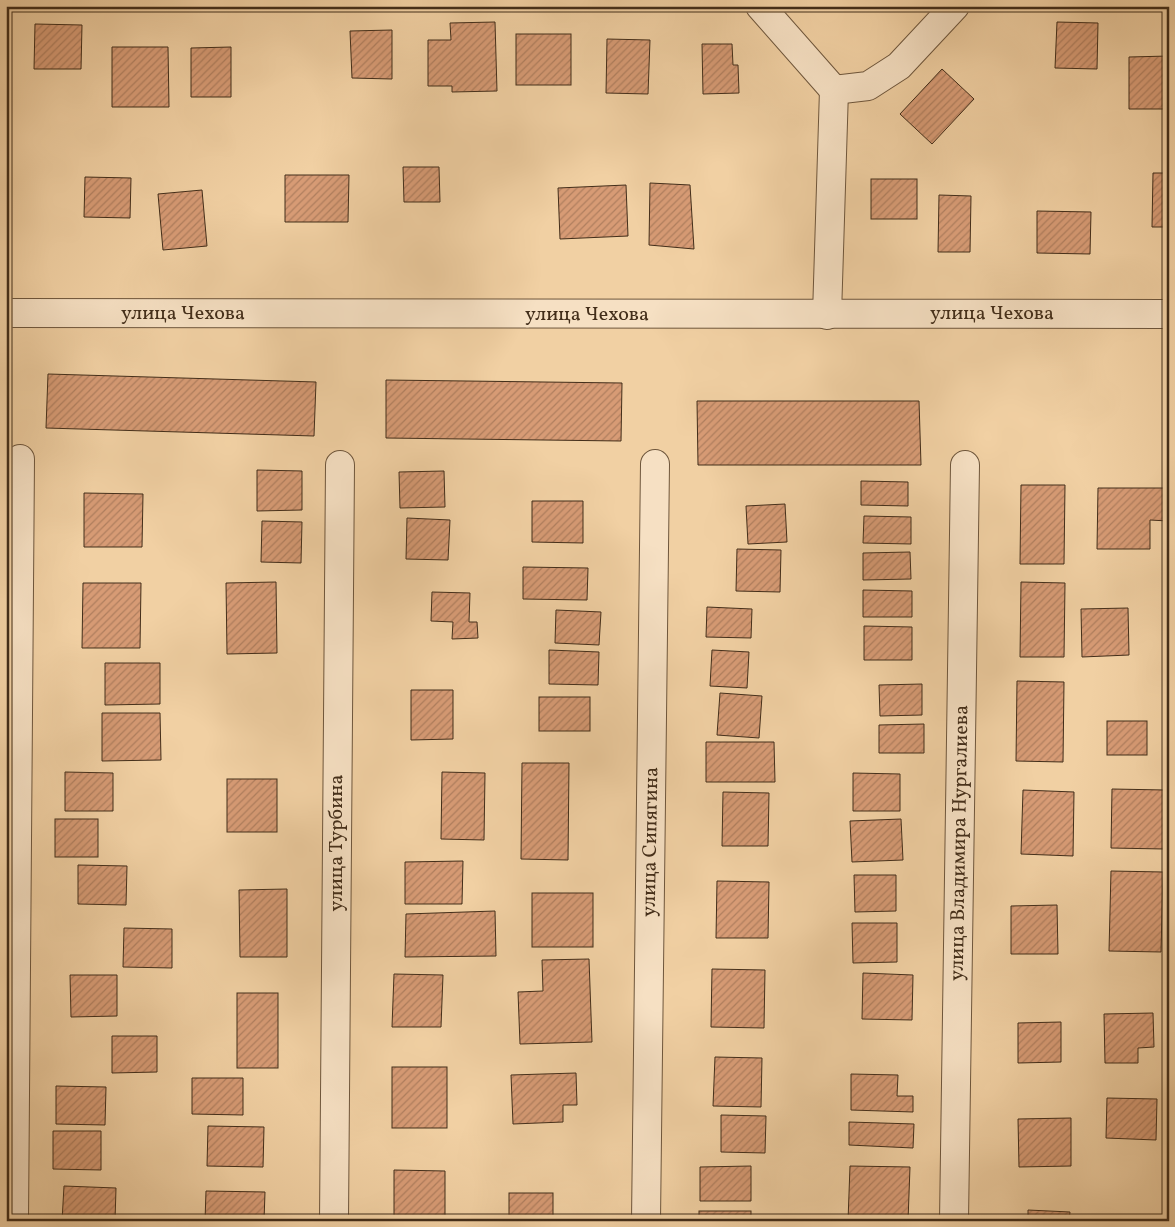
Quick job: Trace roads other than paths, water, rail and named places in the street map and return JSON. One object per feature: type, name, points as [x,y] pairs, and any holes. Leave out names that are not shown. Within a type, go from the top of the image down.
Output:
[{"type":"street","points":[[760,6],[834,90],[827,314]]},
{"type":"street","points":[[834,90],[868,86],[899,66],[956,6]]},
{"type":"street","name":"улица Чехова","points":[[6,313],[1169,314]]},
{"type":"street","points":[[14,1221],[20,459]]},
{"type":"street","name":"улица Турбина","points":[[334,1221],[340,464]]},
{"type":"street","name":"улица Сипягина","points":[[646,1221],[655,464]]},
{"type":"street","name":"улица Владимира Нургалиева","points":[[954,1221],[965,465]]}]
